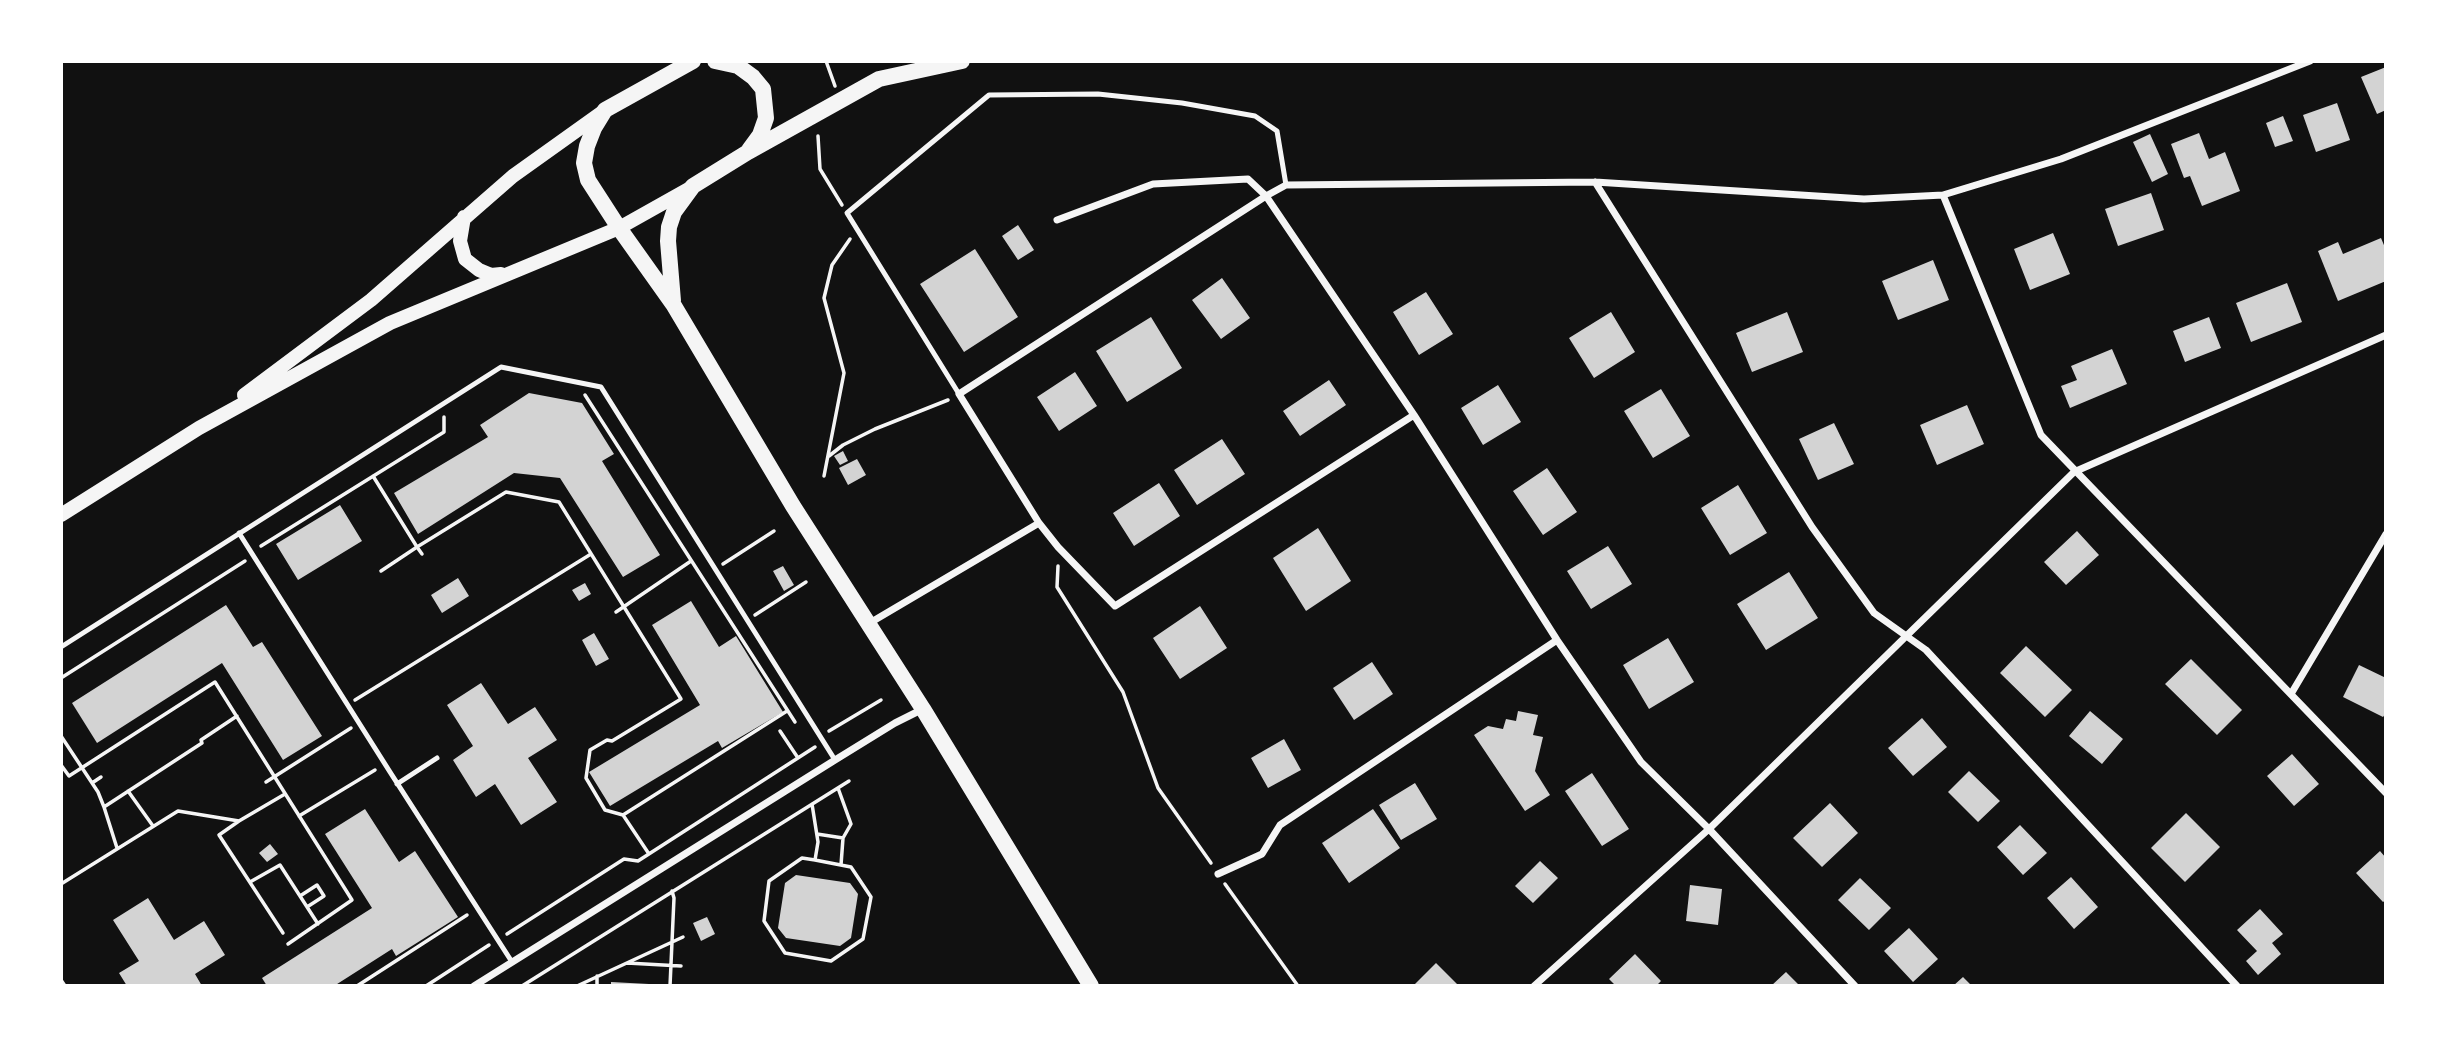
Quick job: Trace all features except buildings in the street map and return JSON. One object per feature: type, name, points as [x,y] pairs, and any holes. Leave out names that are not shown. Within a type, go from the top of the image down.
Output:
[{"type":"main road","points":[[199,428],[371,300],[513,176],[605,110],[693,61]]},
{"type":"main road","points":[[715,61],[738,66],[764,89],[766,118],[760,135],[748,152]]},
{"type":"main road","points":[[61,515],[199,428],[390,323],[619,228],[879,79],[962,61]]},
{"type":"main road","points":[[605,110],[587,146],[584,163],[588,180],[673,303],[793,506],[923,709],[1091,986]]},
{"type":"main road","points":[[673,303],[669,227],[674,212],[694,186]]},
{"type":"main road","points":[[465,216],[460,241],[465,259],[491,275],[504,274]]},
{"type":"street","points":[[1414,415],[1115,606],[1058,547],[1039,523],[959,394],[1286,185],[1595,182],[1864,199],[1943,195],[2061,159],[2310,61]]},
{"type":"street","points":[[1057,220],[1153,184],[1248,179],[1266,197],[1414,415],[1557,640],[1642,762],[1709,829],[1855,986]]},
{"type":"street","points":[[1595,182],[1812,527],[1874,613],[1935,660],[2237,986]]},
{"type":"street","points":[[1943,195],[2041,435],[2386,793]]},
{"type":"street","points":[[1534,986],[1709,829],[2074,472],[2386,335]]},
{"type":"street","points":[[867,624],[1039,523]]},
{"type":"street","points":[[2291,694],[2386,534]]},
{"type":"street","points":[[1218,874],[1262,854],[1280,825],[1557,640]]},
{"type":"street","points":[[474,986],[835,760],[923,709]]},
{"type":"lane","points":[[959,394],[847,213],[989,95],[1098,94],[1182,103],[1255,116],[1277,131],[1286,185]]},
{"type":"lane","points":[[61,647],[501,367],[601,387],[835,760]]},
{"type":"lane","points":[[240,533],[512,962]]},
{"type":"lane","points":[[397,784],[437,758]]},
{"type":"path","points":[[826,61],[836,88]]},
{"type":"path","points":[[818,136],[820,169],[847,213],[851,240],[832,265],[824,298],[844,373],[824,476]]},
{"type":"path","points":[[585,394],[795,722]]},
{"type":"path","points":[[828,457],[843,445],[875,429],[917,414],[959,394]]},
{"type":"path","points":[[61,678],[244,562],[262,545],[444,432],[444,415]]},
{"type":"path","points":[[373,476],[422,554]]},
{"type":"path","points":[[380,571],[506,492],[559,502],[681,699],[612,741],[607,740],[590,750],[586,778],[605,810],[624,815],[649,854]]},
{"type":"path","points":[[714,570],[774,531]]},
{"type":"path","points":[[1058,547],[1057,587],[1123,692],[1158,789],[1298,986]]},
{"type":"path","points":[[348,705],[591,554]]},
{"type":"path","points":[[616,612],[691,561]]},
{"type":"path","points":[[746,620],[806,582]]},
{"type":"path","points":[[61,765],[69,776],[215,682],[352,900],[288,944]]},
{"type":"path","points":[[426,986],[624,859],[638,861],[824,741],[830,729],[881,700]]},
{"type":"path","points":[[624,815],[787,711]]},
{"type":"path","points":[[104,807],[202,743],[201,740],[237,716]]},
{"type":"path","points":[[266,782],[359,723]]},
{"type":"path","points":[[780,731],[798,758]]},
{"type":"path","points":[[61,736],[92,783],[104,807],[117,848]]},
{"type":"path","points":[[299,816],[375,770]]},
{"type":"path","points":[[92,783],[101,777]]},
{"type":"path","points":[[522,986],[849,781]]},
{"type":"path","points":[[838,788],[851,824],[844,838],[841,865]]},
{"type":"path","points":[[128,791],[153,826]]},
{"type":"path","points":[[283,933],[219,835],[285,794]]},
{"type":"path","points":[[812,804],[818,842],[815,860]]},
{"type":"path","points":[[61,884],[178,811],[239,821]]},
{"type":"path","points":[[817,834],[844,838]]},
{"type":"path","points":[[802,859],[815,860],[851,867],[871,897],[863,939],[831,961],[785,953],[764,920],[769,881],[802,859]]},
{"type":"path","points":[[250,882],[279,865],[318,924]]},
{"type":"path","points":[[300,896],[317,885],[324,896],[307,907]]},
{"type":"path","points":[[670,986],[674,898],[672,891]]},
{"type":"path","points":[[356,986],[469,914]]},
{"type":"path","points":[[577,986],[683,937]]},
{"type":"path","points":[[624,962],[681,966]]},
{"type":"path","points":[[597,976],[597,986]]},
{"type":"path","points":[[61,980],[65,986]]}]
